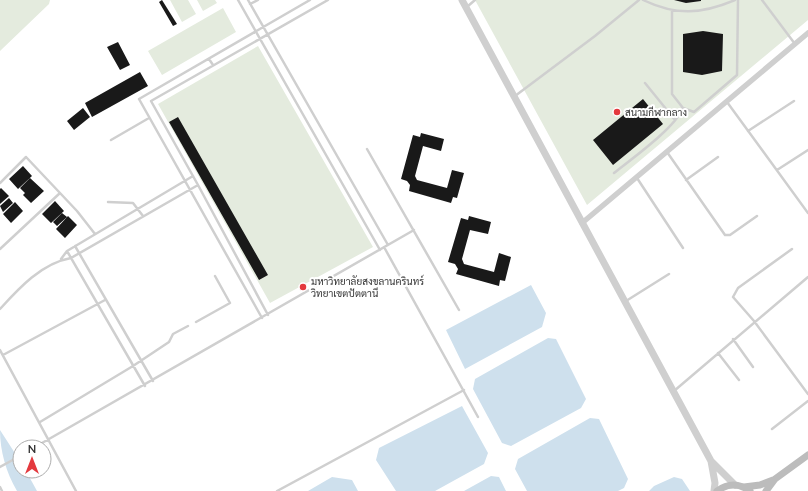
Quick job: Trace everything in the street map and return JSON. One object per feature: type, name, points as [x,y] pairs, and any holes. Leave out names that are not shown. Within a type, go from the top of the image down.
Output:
[{"type":"main road","points":[[766,491],[775,480],[808,454]]},
{"type":"main road","points":[[717,491],[723,487],[735,485],[747,489],[775,480]]},
{"type":"street","points":[[462,0],[582,223],[626,301],[711,461],[714,474],[714,491]]},
{"type":"street","points":[[582,223],[808,34]]},
{"type":"street","points":[[711,461],[735,485]]},
{"type":"lane","points":[[238,0],[380,250]]},
{"type":"lane","points":[[248,0],[388,245]]},
{"type":"lane","points":[[250,4],[258,0]]},
{"type":"lane","points":[[262,318],[139,99],[310,0]]},
{"type":"lane","points":[[268,315],[198,185],[150,101],[328,0]]},
{"type":"lane","points":[[466,8],[475,0]]},
{"type":"lane","points":[[515,96],[595,36],[639,0]]},
{"type":"lane","points":[[643,0],[672,10],[689,12],[706,11],[736,0],[737,75],[697,110],[690,112],[682,108],[675,100],[672,90],[672,10]]},
{"type":"lane","points":[[762,0],[795,44]]},
{"type":"lane","points":[[208,59],[213,65]]},
{"type":"lane","points":[[645,83],[675,120]]},
{"type":"lane","points":[[748,131],[794,101]]},
{"type":"lane","points":[[727,102],[808,213]]},
{"type":"lane","points":[[614,173],[675,120],[682,108]]},
{"type":"lane","points":[[111,140],[150,118]]},
{"type":"lane","points":[[367,149],[459,310]]},
{"type":"lane","points":[[777,170],[808,150]]},
{"type":"lane","points":[[667,152],[725,236],[730,235],[757,216]]},
{"type":"lane","points":[[0,183],[26,157],[60,193],[95,234]]},
{"type":"lane","points":[[686,180],[718,157]]},
{"type":"lane","points":[[0,310],[21,286],[61,259],[67,251],[193,176]]},
{"type":"lane","points":[[636,177],[683,248]]},
{"type":"lane","points":[[61,259],[71,258],[198,185]]},
{"type":"lane","points":[[0,249],[60,193]]},
{"type":"lane","points":[[108,202],[133,203],[143,216]]},
{"type":"lane","points":[[0,350],[49,439],[145,386],[414,230]]},
{"type":"lane","points":[[75,246],[140,361],[153,381]]},
{"type":"lane","points":[[384,247],[478,417]]},
{"type":"lane","points":[[792,249],[738,288],[734,293],[734,297],[736,302],[754,321],[808,394]]},
{"type":"lane","points":[[67,251],[96,304],[145,386]]},
{"type":"lane","points":[[626,301],[669,274]]},
{"type":"lane","points":[[196,322],[230,303],[215,276]]},
{"type":"lane","points":[[674,391],[754,321],[808,277]]},
{"type":"lane","points":[[3,355],[105,300]]},
{"type":"lane","points":[[40,422],[133,366],[169,342],[173,334],[188,326]]},
{"type":"lane","points":[[734,339],[753,367]]},
{"type":"lane","points":[[718,353],[739,380]]},
{"type":"lane","points":[[277,491],[464,390]]},
{"type":"lane","points":[[772,429],[808,401]]},
{"type":"lane","points":[[52,445],[76,491]]},
{"type":"lane","points":[[0,467],[12,460]]},
{"type":"lane","points":[[0,487],[2,491]]},
{"type":"shaded area","points":[[0,0],[50,0],[49,4],[0,51]]},
{"type":"shaded area","points":[[170,0],[188,0],[196,14],[182,22]]},
{"type":"shaded area","points":[[197,0],[215,0],[217,3],[203,11]]},
{"type":"shaded area","name":"สนามกีฬากลาง","points":[[475,0],[808,0],[808,20],[587,205]]},
{"type":"shaded area","points":[[223,8],[236,32],[162,75],[148,51]]},
{"type":"shaded area","points":[[258,46],[373,247],[270,303],[158,104]]},
{"type":"water","points":[[531,285],[546,313],[542,327],[465,369],[446,330]]},
{"type":"water","points":[[548,338],[556,339],[586,399],[581,408],[511,446],[502,443],[473,389],[475,379]]},
{"type":"water","points":[[462,406],[488,453],[484,464],[435,491],[396,491],[376,460],[379,448]]},
{"type":"water","points":[[590,418],[599,419],[628,479],[624,488],[618,491],[527,491],[515,469],[518,459]]},
{"type":"water","points":[[0,430],[12,449],[12,479],[30,479],[37,491],[17,491],[4,461]]},
{"type":"water","points":[[491,476],[499,477],[506,491],[464,491]]},
{"type":"water","points":[[332,477],[352,480],[358,491],[308,491]]},
{"type":"water","points":[[674,477],[682,479],[690,491],[649,491],[654,486]]},
{"type":"building","points":[[162,0],[177,24],[173,26],[159,2]]},
{"type":"building","points":[[674,0],[701,0],[701,1],[686,3]]},
{"type":"building","points":[[703,31],[723,34],[722,71],[702,75],[683,72],[683,34]]},
{"type":"building","points":[[118,42],[130,65],[120,70],[107,47]]},
{"type":"building","points":[[140,72],[148,86],[92,117],[85,103]]},
{"type":"building","points":[[643,99],[663,124],[613,165],[593,140]]},
{"type":"building","points":[[83,108],[90,117],[74,130],[67,121]]},
{"type":"building","points":[[178,117],[268,275],[259,280],[169,122]]},
{"type":"building","points":[[421,133],[444,139],[441,151],[423,146],[415,176],[417,180],[447,188],[452,170],[464,173],[457,198],[453,197],[451,203],[409,191],[410,185],[407,181],[401,179],[413,135],[420,137]]},
{"type":"building","points":[[23,166],[32,176],[18,189],[9,179]]},
{"type":"building","points":[[30,178],[44,191],[31,203],[23,195],[25,193],[20,188]]},
{"type":"building","points":[[1,188],[9,196],[0,204],[0,189]]},
{"type":"building","points":[[9,198],[13,203],[3,212],[0,206]]},
{"type":"building","points":[[55,201],[64,211],[51,223],[42,214]]},
{"type":"building","points":[[15,202],[23,211],[11,223],[3,214]]},
{"type":"building","points":[[62,213],[67,217],[57,226],[53,222]]},
{"type":"building","points":[[68,216],[77,225],[65,238],[56,229]]},
{"type":"building","points":[[469,216],[491,222],[488,234],[470,230],[462,259],[464,264],[494,272],[499,253],[511,257],[505,281],[500,280],[499,286],[456,274],[458,269],[455,264],[448,262],[461,218],[468,220]]},
{"type":"place","name":"สนามกีฬากลาง","points":[[617,112]]},
{"type":"place","name":"มหาวิทยาลัยสงขลานครินทร์ วิทยาเขตปัตตานี","points":[[303,287]]}]
